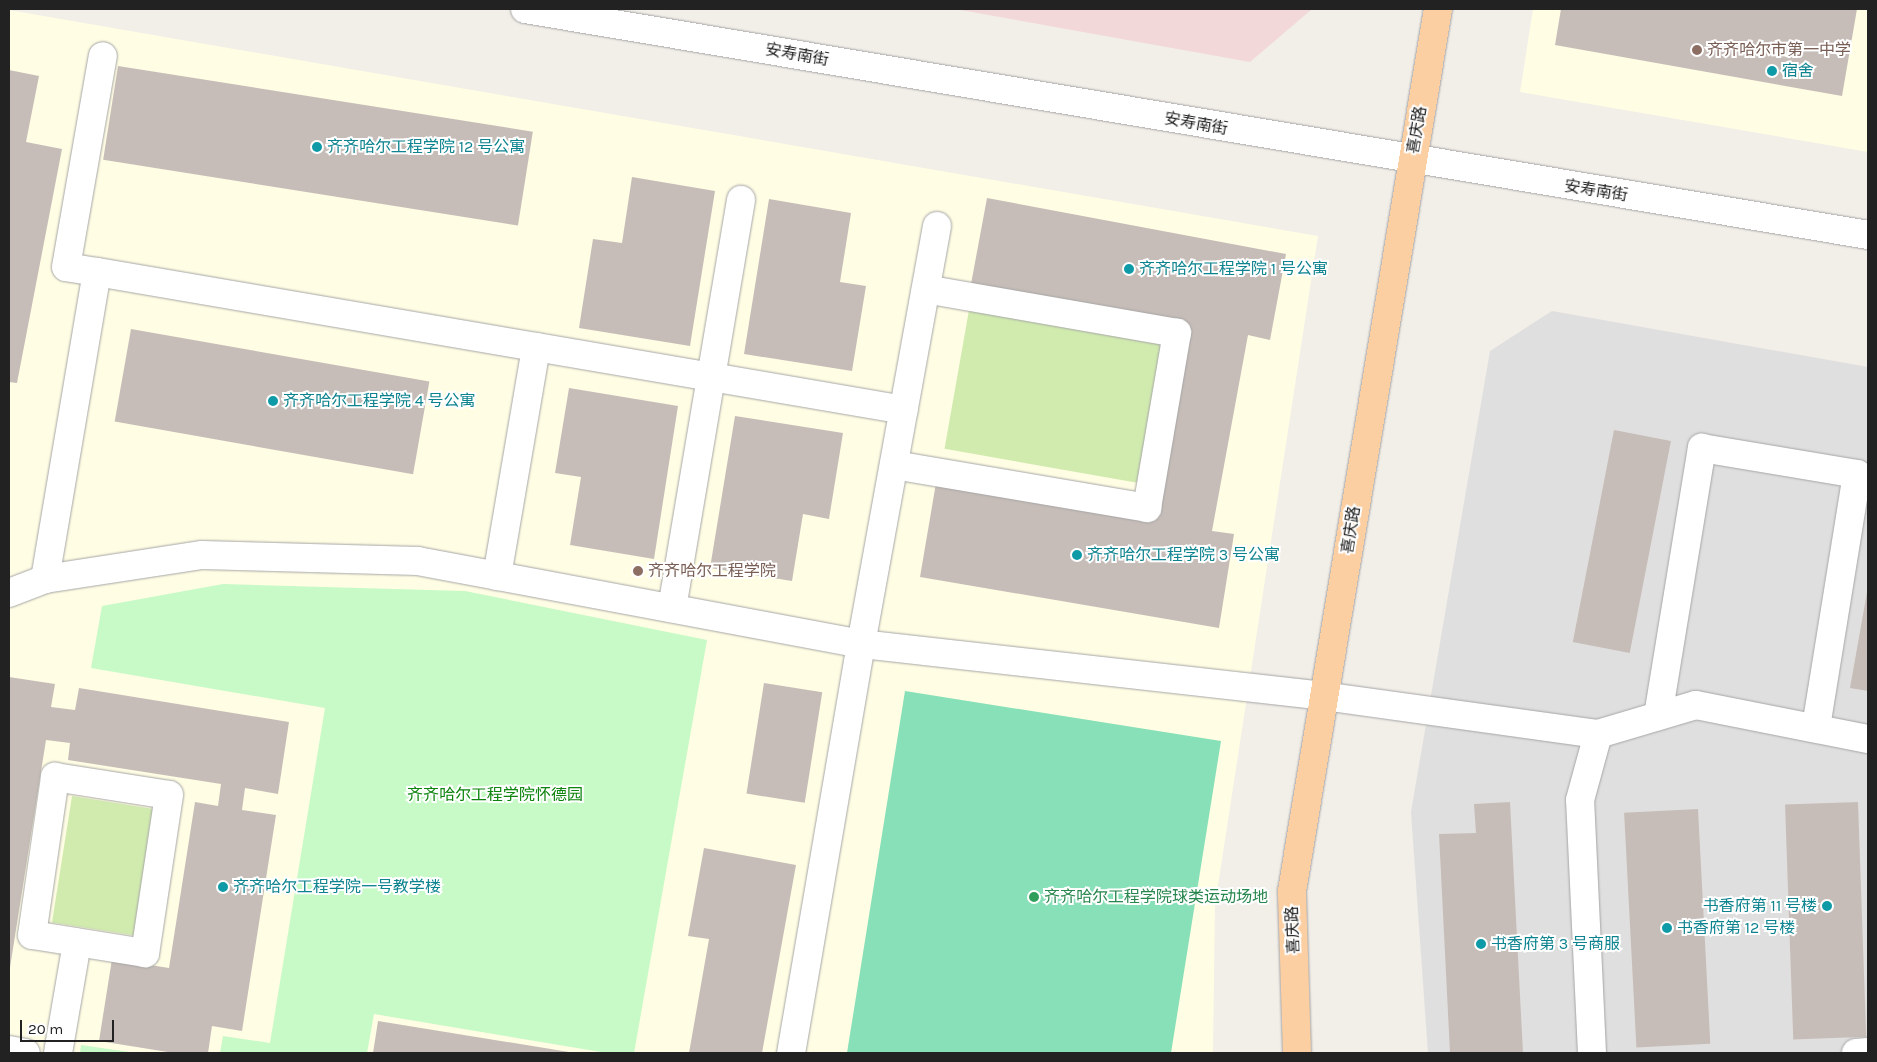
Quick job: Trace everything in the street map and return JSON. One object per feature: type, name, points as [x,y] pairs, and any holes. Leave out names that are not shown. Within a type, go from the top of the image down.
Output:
[{"type":"main road","name":"喜庆路","points":[[1297,1053],[1292,891],[1438,9]]},
{"type":"street","name":"安寿南街","points":[[524,9],[1412,161],[1868,235]]},
{"type":"street","points":[[103,56],[66,267],[904,410]]},
{"type":"street","points":[[672,608],[741,200]]},
{"type":"street","points":[[791,1053],[861,644],[937,226]]},
{"type":"street","points":[[45,580],[97,272]]},
{"type":"street","points":[[894,465],[1147,508],[1177,333],[926,289]]},
{"type":"street","points":[[497,576],[536,347]]},
{"type":"street","points":[[1658,716],[1702,448],[1857,474],[1816,728]]},
{"type":"street","points":[[9,592],[45,580],[202,555],[418,561],[861,644],[1323,696],[1598,734],[1696,705],[1868,739]]},
{"type":"street","points":[[1592,1053],[1580,800],[1598,734]]},
{"type":"street","points":[[56,777],[169,795],[145,953],[77,943],[32,936],[56,777]]},
{"type":"street","points":[[58,1053],[77,943]]},
{"type":"street","points":[[9,1050],[26,1053]]},
{"type":"street","points":[[1856,1053],[1868,1052]]},
{"type":"shaded area","points":[[955,9],[1312,9],[1250,62]]},
{"type":"shaded area","name":"齐齐哈尔市第一中学","points":[[1533,9],[1868,9],[1868,152],[1520,92]]},
{"type":"shaded area","name":"齐齐哈尔工程学院","points":[[9,10],[1318,236],[1215,905],[1213,1053],[9,1053]]},
{"type":"shaded area","points":[[1552,311],[1868,367],[1868,1053],[1428,1053],[1411,812],[1490,351]]},
{"type":"green space","points":[[969,310],[1166,345],[1141,484],[945,449]]},
{"type":"green space","name":"齐齐哈尔工程学院怀德园","points":[[223,584],[465,591],[707,640],[634,1053],[607,1053],[374,1014],[367,1053],[220,1053],[223,1036],[270,1043],[325,708],[91,668],[102,606]]},
{"type":"green space","name":"齐齐哈尔工程学院球类运动场地","points":[[905,691],[1221,741],[1171,1053],[847,1053]]},
{"type":"green space","points":[[72,796],[155,809],[135,936],[52,922]]},
{"type":"green space","points":[[81,1045],[136,1053],[80,1053]]},
{"type":"building","name":"宿舍","points":[[1561,9],[1857,9],[1842,96],[1555,45]]},
{"type":"building","name":"齐齐哈尔工程学院 12 号公寓","points":[[118,66],[533,132],[518,226],[103,160]]},
{"type":"building","points":[[9,70],[39,76],[26,142],[62,149],[17,383],[9,382]]},
{"type":"building","points":[[632,177],[715,191],[690,346],[579,328],[593,239],[622,243]]},
{"type":"building","points":[[987,198],[1286,254],[1270,340],[1248,335],[1212,531],[1234,534],[1219,628],[920,577],[936,483],[1155,521],[1190,325],[971,284]]},
{"type":"building","points":[[769,199],[851,213],[840,282],[866,286],[852,371],[744,354]]},
{"type":"building","name":"齐齐哈尔工程学院 4 号公寓","points":[[131,329],[429,382],[413,474],[115,422]]},
{"type":"building","points":[[569,388],[678,406],[654,559],[570,545],[581,477],[555,473]]},
{"type":"building","points":[[735,416],[843,433],[829,519],[803,514],[792,581],[710,568]]},
{"type":"building","points":[[1614,430],[1671,441],[1630,653],[1573,642]]},
{"type":"building","points":[[1868,592],[1868,691],[1850,688]]},
{"type":"building","name":"齐齐哈尔工程学院一号教学楼","points":[[9,677],[55,684],[51,707],[75,710],[79,688],[289,722],[278,794],[245,788],[242,810],[276,815],[242,1031],[212,1026],[208,1053],[174,1053],[99,1041],[112,959],[169,968],[195,802],[218,806],[221,784],[68,760],[70,743],[46,740],[9,974]]},
{"type":"building","points":[[764,683],[822,692],[805,803],[746,794]]},
{"type":"building","name":"书香府第 3 号商服","points":[[1510,802],[1523,1053],[1450,1053],[1439,834],[1476,833],[1474,804]]},
{"type":"building","name":"书香府第 11 号楼","points":[[1858,802],[1866,1037],[1793,1039],[1785,805]]},
{"type":"building","name":"书香府第 12 号楼","points":[[1698,809],[1710,1044],[1636,1048],[1624,813]]},
{"type":"building","points":[[704,848],[796,865],[762,1053],[689,1053],[709,939],[688,936]]},
{"type":"building","points":[[378,1021],[569,1052],[373,1053]]},
{"type":"place","name":"齐齐哈尔市第一中学","points":[[1697,50]]},
{"type":"place","name":"宿舍","points":[[1772,71]]},
{"type":"place","name":"齐齐哈尔工程学院 12 号公寓","points":[[317,147]]},
{"type":"place","name":"齐齐哈尔工程学院 1 号公寓","points":[[1129,269]]},
{"type":"place","name":"齐齐哈尔工程学院 4 号公寓","points":[[273,401]]},
{"type":"place","name":"齐齐哈尔工程学院 3 号公寓","points":[[1077,555]]},
{"type":"place","name":"齐齐哈尔工程学院","points":[[638,571]]},
{"type":"place","name":"齐齐哈尔工程学院一号教学楼","points":[[223,887]]},
{"type":"place","name":"齐齐哈尔工程学院球类运动场地","points":[[1034,897]]},
{"type":"place","name":"书香府第 11 号楼","points":[[1827,906]]},
{"type":"place","name":"书香府第 12 号楼","points":[[1667,928]]},
{"type":"place","name":"书香府第 3 号商服","points":[[1481,944]]}]
